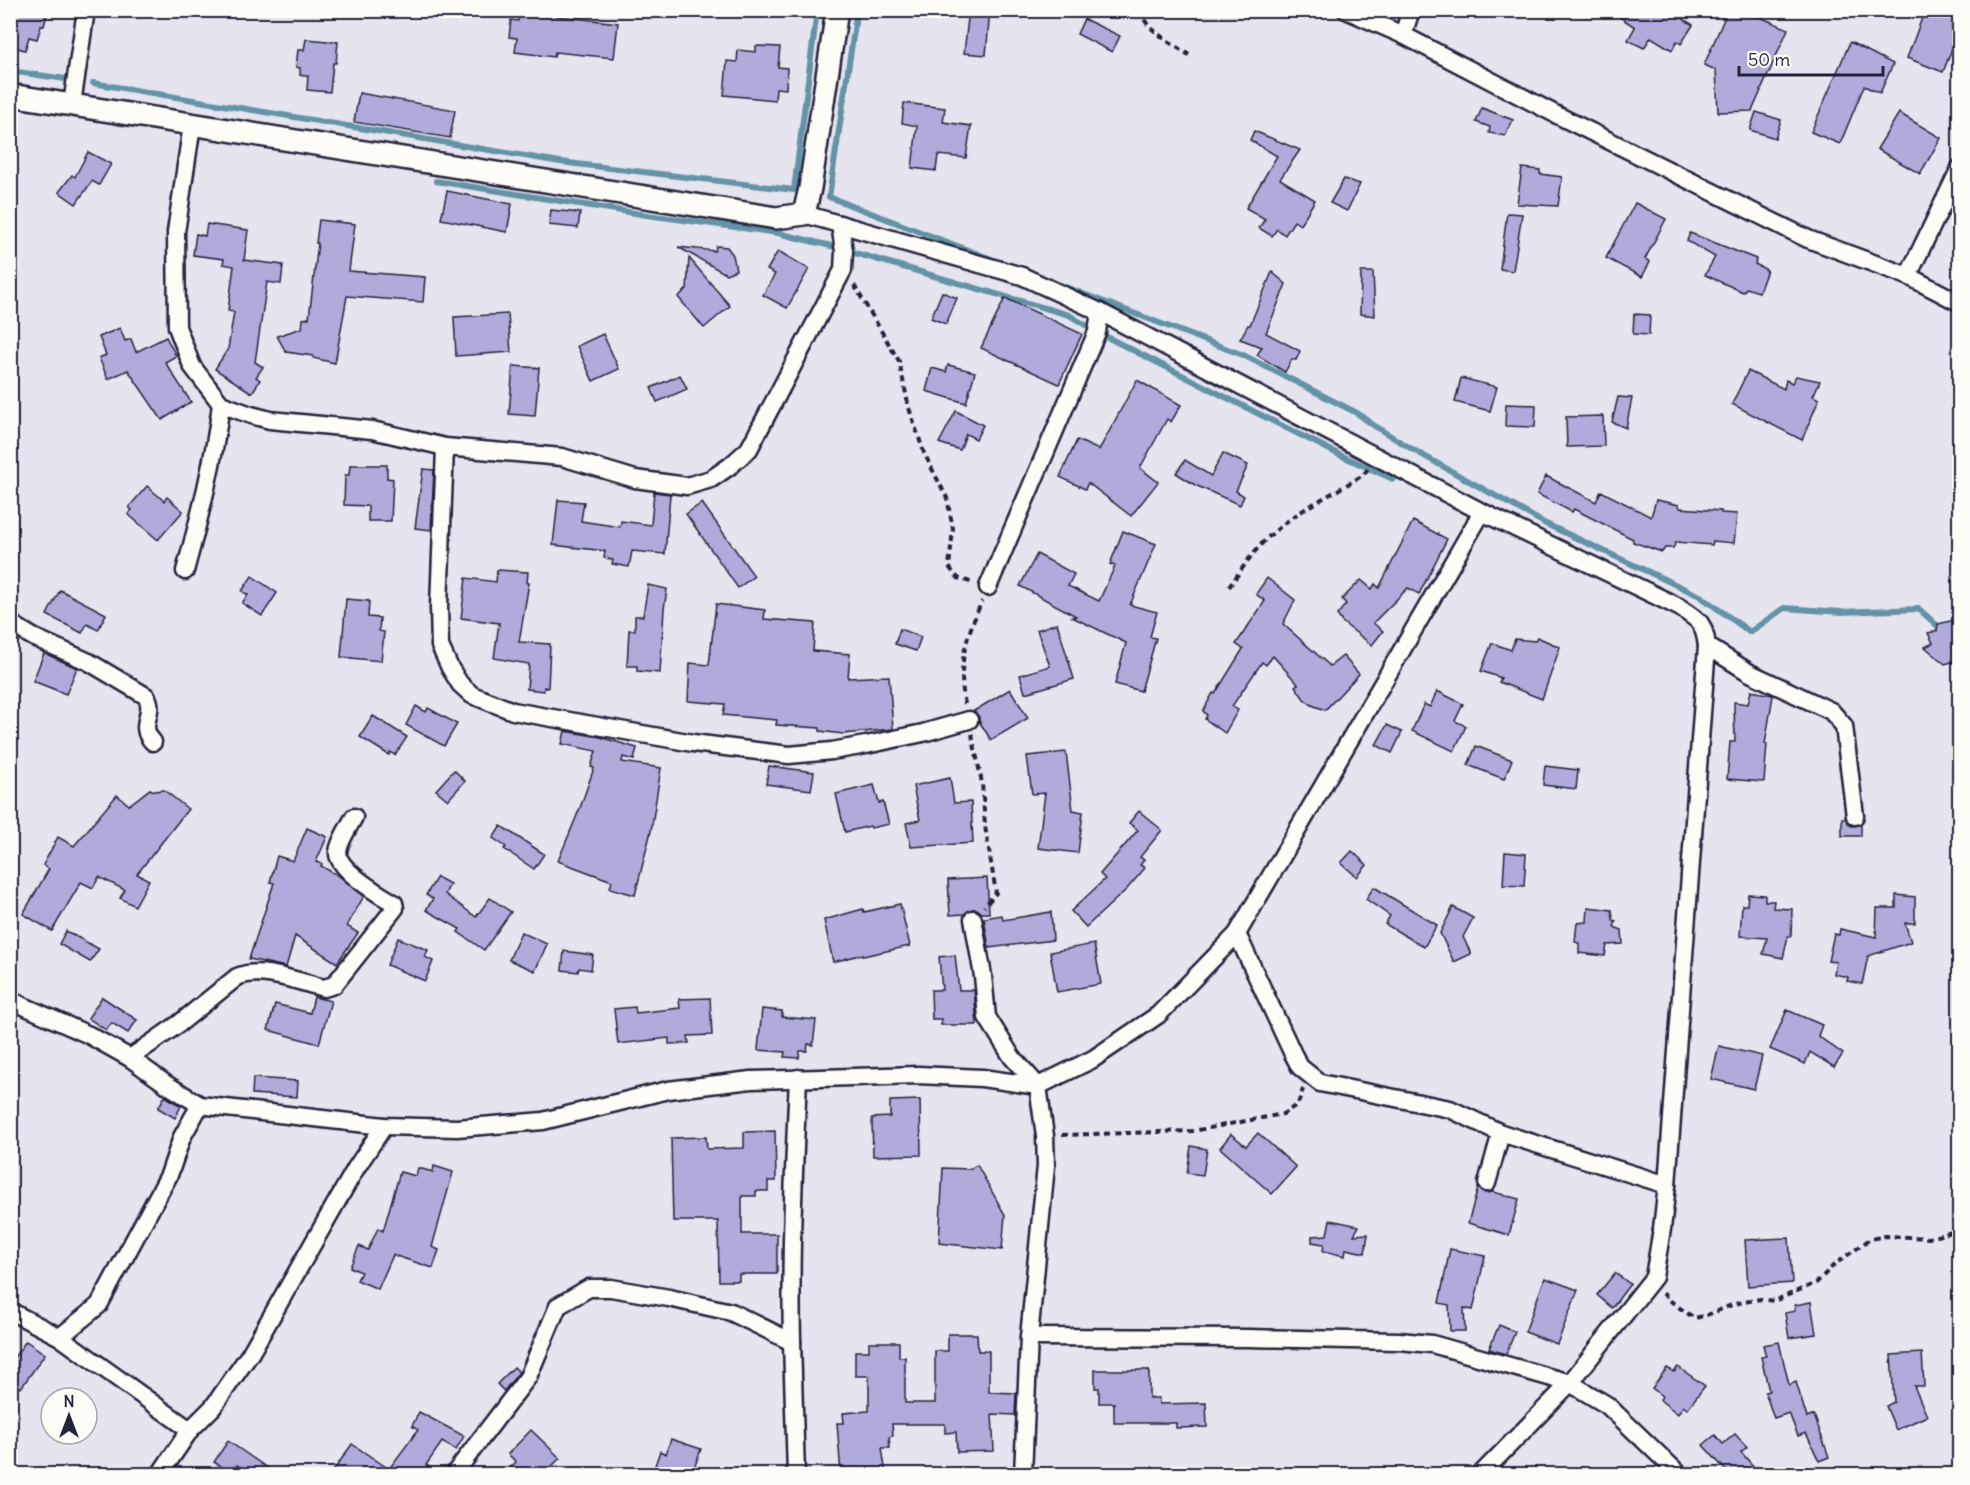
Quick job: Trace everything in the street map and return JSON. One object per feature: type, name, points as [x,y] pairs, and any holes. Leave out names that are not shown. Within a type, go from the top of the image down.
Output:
[{"type":"street","points":[[72,104],[86,10]]},
{"type":"street","points":[[804,214],[837,10]]},
{"type":"street","points":[[1346,10],[1403,35],[1559,116],[1808,239],[1908,276],[1959,303]]},
{"type":"street","points":[[1403,35],[1411,10]]},
{"type":"street","points":[[10,95],[776,218],[804,214],[1022,276],[1100,312],[1482,512],[1679,607],[1698,620],[1705,630],[1707,646],[1666,1185],[1654,1277],[1570,1383],[1481,1474]]},
{"type":"street","points":[[192,125],[176,232],[177,327],[192,366],[221,404],[270,420],[372,430],[445,447],[562,457],[635,479],[687,486],[711,479],[730,466],[748,449],[843,270],[844,251],[840,224]]},
{"type":"street","points":[[1908,276],[1959,168]]},
{"type":"street","points":[[988,587],[1097,332],[1100,312]]},
{"type":"street","points":[[185,571],[215,448],[221,404]]},
{"type":"street","points":[[445,447],[439,607],[440,646],[460,684],[472,695],[513,711],[693,743],[789,755],[866,745],[969,720]]},
{"type":"street","points":[[10,1000],[89,1035],[130,1058],[200,1105],[384,1126],[457,1128],[543,1121],[668,1090],[751,1080],[918,1075],[982,1078],[1038,1086],[1093,1059],[1158,1015],[1237,934],[1482,512]]},
{"type":"street","points":[[10,623],[33,638],[89,662],[146,696],[149,709],[146,730],[153,742]]},
{"type":"street","points":[[1707,646],[1750,673],[1836,715],[1844,726],[1855,816]]},
{"type":"street","points":[[130,1058],[245,973],[258,973],[324,988],[334,985],[395,908],[393,903],[342,865],[338,857],[338,850],[354,817]]},
{"type":"street","points":[[973,919],[984,976],[987,1017],[1012,1056],[1038,1086],[1045,1136],[1046,1166],[1029,1337],[1023,1474]]},
{"type":"street","points":[[1237,934],[1300,1067],[1320,1083],[1450,1109],[1501,1133],[1666,1185]]},
{"type":"street","points":[[796,1474],[792,1342],[793,1200],[798,1078]]},
{"type":"street","points":[[60,1337],[99,1305],[169,1175],[182,1137],[200,1105]]},
{"type":"street","points":[[160,1474],[190,1430],[213,1407],[250,1354],[356,1168],[384,1126]]},
{"type":"street","points":[[1487,1183],[1501,1133]]},
{"type":"street","points":[[454,1474],[528,1377],[558,1306],[589,1288],[611,1287],[731,1312],[792,1342]]},
{"type":"street","points":[[10,1311],[60,1337],[190,1430]]},
{"type":"street","points":[[1029,1337],[1399,1341],[1432,1344],[1570,1383],[1607,1405],[1679,1474]]},
{"type":"path","points":[[1141,10],[1143,19],[1149,26],[1189,55]]},
{"type":"path","points":[[843,270],[861,293],[899,361],[909,408],[924,453],[947,498],[953,529],[949,567],[958,578],[988,587],[969,630],[961,670],[963,695],[982,783],[985,826],[996,893],[973,919]]},
{"type":"path","points":[[1229,587],[1257,549],[1274,532],[1310,506],[1363,475],[1378,458]]},
{"type":"path","points":[[1045,1136],[1193,1131],[1283,1114],[1298,1104],[1307,1074]]},
{"type":"path","points":[[1654,1277],[1666,1299],[1695,1318],[1707,1316],[1734,1304],[1760,1299],[1774,1300],[1816,1283],[1834,1265],[1870,1239],[1886,1236],[1929,1238],[1959,1230]]},
{"type":"building","points":[[10,10],[48,10],[44,26],[41,26],[37,39],[29,37],[25,50],[10,46]]},
{"type":"building","points":[[519,10],[558,10],[557,16],[618,23],[614,58],[555,52],[554,57],[515,52],[517,38],[509,37],[511,20],[518,21]]},
{"type":"building","points":[[969,10],[990,10],[986,55],[964,53]]},
{"type":"building","points":[[1609,10],[1670,10],[1693,25],[1681,44],[1677,41],[1672,50],[1651,37],[1644,48],[1628,40],[1635,27]]},
{"type":"building","points":[[1728,10],[1744,10],[1788,29],[1752,111],[1718,112],[1716,70],[1704,65]]},
{"type":"building","points":[[1925,10],[1934,10],[1959,20],[1959,31],[1943,72],[1907,58]]},
{"type":"building","points":[[1084,19],[1120,36],[1112,52],[1077,34]]},
{"type":"building","points":[[306,39],[338,42],[330,92],[307,90],[308,76],[300,75],[300,68],[296,67],[298,50],[304,50]]},
{"type":"building","points":[[1850,42],[1893,64],[1880,93],[1864,86],[1840,144],[1811,132]]},
{"type":"building","points":[[756,46],[780,47],[778,67],[787,68],[786,89],[776,88],[775,100],[724,95],[727,61],[737,62],[738,50],[756,52]]},
{"type":"building","points":[[359,93],[455,110],[450,138],[354,122]]},
{"type":"building","points":[[904,103],[945,108],[943,122],[971,126],[966,158],[938,155],[936,171],[912,168],[917,126],[902,123]]},
{"type":"building","points":[[1482,108],[1513,120],[1505,136],[1489,133],[1490,127],[1476,122]]},
{"type":"building","points":[[1756,112],[1781,120],[1775,138],[1750,130]]},
{"type":"building","points":[[1899,113],[1941,138],[1920,174],[1877,149]]},
{"type":"building","points":[[1254,131],[1300,150],[1280,179],[1315,200],[1300,225],[1294,221],[1285,235],[1277,229],[1272,236],[1259,228],[1265,219],[1246,208],[1277,156],[1250,140]]},
{"type":"building","points":[[88,152],[111,164],[99,185],[92,181],[76,204],[59,192],[72,175],[75,177]]},
{"type":"building","points":[[1522,168],[1540,170],[1540,174],[1562,177],[1558,206],[1517,204]]},
{"type":"building","points":[[1344,179],[1360,184],[1347,211],[1330,203]]},
{"type":"building","points":[[447,191],[512,204],[507,232],[441,219]]},
{"type":"building","points":[[1635,203],[1666,219],[1645,259],[1650,262],[1642,277],[1606,258]]},
{"type":"building","points":[[551,210],[580,213],[578,228],[549,225]]},
{"type":"building","points":[[1507,213],[1522,214],[1513,271],[1500,269]]},
{"type":"building","points":[[319,220],[355,224],[349,271],[425,277],[423,302],[347,296],[335,363],[313,358],[313,356],[286,352],[277,336],[302,328],[303,319],[309,318]]},
{"type":"building","points":[[207,224],[248,230],[244,260],[283,265],[281,284],[267,282],[255,362],[263,367],[256,377],[260,380],[252,393],[215,369],[228,349],[234,312],[228,311],[234,266],[223,264],[224,259],[193,255],[196,234],[205,236]]},
{"type":"building","points":[[1690,233],[1756,259],[1755,264],[1767,270],[1759,292],[1746,288],[1743,292],[1705,275],[1715,257],[1687,241]]},
{"type":"building","points":[[716,246],[727,247],[733,255],[736,270],[726,274],[678,247],[715,251]]},
{"type":"building","points":[[778,251],[809,269],[787,308],[763,295],[775,274],[767,270]]},
{"type":"building","points":[[689,258],[730,306],[704,328],[678,297],[687,289]]},
{"type":"building","points":[[1272,272],[1286,284],[1266,333],[1300,351],[1296,360],[1292,359],[1285,372],[1257,355],[1262,347],[1240,339],[1250,325]]},
{"type":"building","points":[[1361,272],[1373,272],[1375,316],[1360,314]]},
{"type":"building","points":[[942,292],[957,298],[946,324],[931,318]]},
{"type":"building","points":[[1005,298],[1082,334],[1059,384],[981,348]]},
{"type":"building","points":[[508,314],[511,352],[456,356],[454,317]]},
{"type":"building","points":[[1634,314],[1650,315],[1649,335],[1633,334]]},
{"type":"building","points":[[120,328],[125,341],[131,339],[136,352],[166,337],[176,356],[165,362],[191,402],[162,420],[128,370],[108,379],[99,358],[106,355],[99,337]]},
{"type":"building","points":[[603,334],[619,369],[593,381],[577,346]]},
{"type":"building","points":[[948,365],[975,372],[966,403],[926,391],[932,368],[946,372]]},
{"type":"building","points":[[513,366],[539,368],[535,416],[509,414]]},
{"type":"building","points":[[1748,371],[1784,389],[1786,380],[1792,383],[1796,376],[1820,381],[1813,396],[1819,399],[1802,440],[1732,404]]},
{"type":"building","points":[[680,375],[687,389],[657,402],[651,388]]},
{"type":"building","points":[[1461,378],[1497,387],[1490,411],[1455,402]]},
{"type":"building","points":[[1137,380],[1181,405],[1171,422],[1167,419],[1140,468],[1158,482],[1131,516],[1088,483],[1085,489],[1060,477],[1077,440],[1099,450]]},
{"type":"building","points":[[1618,397],[1632,398],[1626,428],[1612,422]]},
{"type":"building","points":[[1506,404],[1536,405],[1535,427],[1505,426]]},
{"type":"building","points":[[956,411],[983,425],[976,439],[966,434],[960,450],[939,443]]},
{"type":"building","points":[[1603,416],[1604,446],[1567,447],[1566,417]]},
{"type":"building","points":[[1223,453],[1248,465],[1236,491],[1244,496],[1240,505],[1195,485],[1176,473],[1185,460],[1211,476]]},
{"type":"building","points":[[350,465],[387,465],[387,478],[393,479],[391,521],[368,521],[368,506],[344,505],[345,475],[349,475]]},
{"type":"building","points":[[423,469],[434,470],[431,530],[415,528]]},
{"type":"building","points":[[1546,476],[1596,502],[1601,491],[1651,517],[1656,500],[1679,505],[1680,508],[1737,514],[1734,543],[1713,541],[1712,545],[1676,542],[1673,548],[1665,548],[1662,552],[1633,542],[1633,539],[1574,509],[1572,512],[1537,494]]},
{"type":"building","points":[[147,486],[164,501],[167,497],[183,511],[158,540],[128,514],[132,510],[129,507]]},
{"type":"building","points":[[654,492],[670,494],[665,554],[632,551],[629,567],[612,564],[613,560],[604,558],[605,551],[553,545],[558,500],[584,502],[581,521],[620,527],[621,521],[651,525]]},
{"type":"building","points":[[702,503],[754,576],[738,588],[686,514]]},
{"type":"building","points":[[1413,521],[1447,539],[1419,594],[1408,588],[1373,623],[1383,631],[1372,645],[1342,622],[1337,615],[1346,604],[1342,599],[1361,580],[1372,589],[1375,584],[1379,588]]},
{"type":"building","points":[[1123,531],[1156,544],[1130,605],[1157,612],[1150,637],[1156,638],[1141,691],[1115,684],[1126,643],[1072,617],[1076,616],[1020,586],[1037,554],[1074,574],[1068,586],[1099,601],[1115,566],[1110,564]]},
{"type":"building","points":[[497,570],[528,572],[527,583],[529,583],[519,642],[550,644],[548,688],[544,687],[544,691],[527,689],[529,664],[494,658],[499,623],[461,618],[466,578],[496,582]]},
{"type":"building","points":[[252,576],[277,593],[262,616],[242,603],[248,595],[242,591]]},
{"type":"building","points":[[1267,578],[1295,600],[1283,624],[1330,666],[1343,656],[1359,674],[1325,710],[1304,699],[1295,686],[1298,684],[1273,656],[1266,665],[1262,662],[1232,706],[1238,710],[1225,733],[1205,719],[1207,715],[1203,711],[1243,649],[1236,644],[1265,601],[1256,594]]},
{"type":"building","points":[[648,585],[667,589],[660,673],[637,671],[637,666],[627,666],[629,630],[635,630],[635,616],[643,616]]},
{"type":"building","points":[[60,590],[106,614],[98,630],[87,624],[82,633],[47,615]]},
{"type":"building","points":[[346,599],[369,601],[368,617],[380,618],[379,631],[384,632],[381,661],[341,657]]},
{"type":"building","points":[[716,604],[765,610],[764,619],[815,623],[813,651],[850,654],[848,678],[889,676],[893,729],[843,734],[820,731],[820,728],[776,725],[777,720],[723,715],[725,704],[688,701],[690,663],[709,665]]},
{"type":"building","points":[[1959,619],[1959,660],[1945,664],[1925,647],[1933,643],[1928,633],[1937,631],[1938,624]]},
{"type":"building","points":[[1057,623],[1074,679],[1025,693],[1020,675],[1050,666],[1037,630]]},
{"type":"building","points":[[900,629],[921,637],[916,651],[895,644]]},
{"type":"building","points":[[1537,637],[1560,647],[1542,699],[1499,682],[1501,678],[1481,671],[1492,643],[1511,650],[1515,639],[1535,641]]},
{"type":"building","points":[[44,653],[77,668],[66,694],[33,681]]},
{"type":"building","points":[[1010,689],[1028,718],[991,740],[974,711]]},
{"type":"building","points":[[1437,691],[1463,704],[1455,721],[1466,726],[1454,751],[1412,731],[1424,704],[1430,707]]},
{"type":"building","points":[[1751,691],[1773,695],[1765,744],[1767,744],[1764,782],[1727,779],[1730,742],[1735,742],[1734,702],[1748,704]]},
{"type":"building","points":[[416,706],[426,712],[428,708],[457,724],[444,746],[406,725]]},
{"type":"building","points":[[373,716],[407,737],[395,755],[390,752],[389,755],[360,737]]},
{"type":"building","points":[[1387,725],[1402,732],[1392,753],[1376,745]]},
{"type":"building","points":[[565,731],[600,737],[637,748],[634,760],[623,757],[622,762],[661,768],[651,831],[635,895],[610,888],[612,881],[558,861],[594,768],[591,767],[596,751],[562,744]]},
{"type":"building","points":[[1476,746],[1512,760],[1504,779],[1468,765]]},
{"type":"building","points":[[1066,752],[1073,810],[1083,812],[1078,853],[1038,848],[1045,793],[1032,794],[1027,756]]},
{"type":"building","points":[[769,766],[814,772],[811,790],[766,784]]},
{"type":"building","points":[[1545,766],[1578,770],[1576,789],[1543,785]]},
{"type":"building","points":[[454,770],[465,781],[448,800],[436,790]]},
{"type":"building","points":[[950,778],[954,803],[971,802],[973,843],[911,847],[906,823],[920,820],[913,786]]},
{"type":"building","points":[[874,785],[879,803],[883,802],[889,824],[845,832],[836,794]]},
{"type":"building","points":[[150,789],[164,790],[188,809],[137,874],[149,880],[135,906],[120,898],[125,890],[99,877],[93,888],[81,882],[52,931],[23,914],[49,869],[43,865],[58,837],[74,846],[117,795],[129,805]]},
{"type":"building","points":[[1139,811],[1162,830],[1140,857],[1144,860],[1140,865],[1145,868],[1127,889],[1086,927],[1071,911],[1105,879],[1100,874],[1138,830],[1129,823]]},
{"type":"building","points":[[1842,818],[1845,818],[1851,826],[1861,825],[1861,836],[1842,836]]},
{"type":"building","points":[[501,826],[544,854],[534,869],[504,849],[506,847],[493,838]]},
{"type":"building","points":[[307,828],[327,837],[316,862],[339,876],[364,896],[347,926],[358,933],[337,963],[295,936],[286,967],[249,959],[274,883],[270,882],[277,856],[293,861]]},
{"type":"building","points":[[1352,851],[1367,865],[1357,877],[1341,863]]},
{"type":"building","points":[[1505,852],[1526,854],[1524,886],[1503,885]]},
{"type":"building","points":[[437,877],[450,884],[445,894],[476,917],[490,898],[511,912],[484,950],[458,932],[460,929],[426,910],[433,899],[426,895]]},
{"type":"building","points":[[987,878],[989,913],[972,909],[964,914],[950,915],[948,880]]},
{"type":"building","points":[[1374,887],[1437,925],[1424,947],[1385,924],[1390,916],[1366,899]]},
{"type":"building","points":[[1748,894],[1765,895],[1765,901],[1774,901],[1773,908],[1792,909],[1791,936],[1788,936],[1783,958],[1763,954],[1767,938],[1740,936],[1742,905],[1747,905]]},
{"type":"building","points":[[1896,895],[1915,897],[1915,923],[1905,923],[1911,942],[1868,956],[1862,984],[1847,981],[1848,977],[1834,974],[1836,962],[1828,961],[1834,934],[1839,935],[1840,929],[1876,937],[1877,908],[1896,908]]},
{"type":"building","points":[[900,904],[910,946],[833,962],[824,920],[863,909],[864,912]]},
{"type":"building","points":[[1453,907],[1473,918],[1463,937],[1471,954],[1454,962],[1440,933]]},
{"type":"building","points":[[1588,907],[1612,910],[1613,920],[1616,921],[1614,927],[1622,930],[1623,944],[1607,945],[1605,956],[1579,953],[1579,943],[1575,942],[1577,923],[1587,922]]},
{"type":"building","points":[[1051,912],[1053,940],[989,948],[984,918],[1002,915],[1003,920]]},
{"type":"building","points":[[66,931],[99,949],[90,962],[59,944]]},
{"type":"building","points":[[521,932],[547,944],[535,971],[509,960]]},
{"type":"building","points":[[398,938],[428,950],[425,957],[433,961],[425,981],[387,965]]},
{"type":"building","points":[[1094,944],[1101,984],[1057,992],[1050,952]]},
{"type":"building","points":[[564,951],[593,955],[591,970],[579,968],[578,972],[562,970]]},
{"type":"building","points":[[955,955],[959,990],[974,990],[977,1025],[941,1025],[941,1019],[932,1019],[931,990],[942,990],[939,957]]},
{"type":"building","points":[[102,997],[137,1020],[128,1033],[112,1023],[106,1030],[88,1018]]},
{"type":"building","points":[[314,997],[331,1001],[319,1044],[268,1030],[275,1004],[310,1013]]},
{"type":"building","points":[[710,998],[712,1035],[688,1036],[689,1043],[669,1044],[669,1038],[618,1044],[614,1009],[635,1007],[636,1013],[680,1008],[679,999]]},
{"type":"building","points":[[762,1009],[782,1011],[782,1017],[816,1020],[813,1045],[808,1044],[807,1051],[800,1051],[799,1058],[784,1057],[785,1052],[758,1050]]},
{"type":"building","points":[[1787,1010],[1822,1025],[1818,1036],[1843,1054],[1834,1067],[1810,1052],[1805,1064],[1770,1049]]},
{"type":"building","points":[[1719,1046],[1762,1056],[1754,1089],[1711,1079]]},
{"type":"building","points":[[253,1078],[298,1081],[297,1097],[252,1094]]},
{"type":"building","points":[[165,1096],[181,1106],[175,1118],[158,1108]]},
{"type":"building","points":[[920,1100],[921,1155],[873,1156],[872,1118],[890,1117],[890,1101]]},
{"type":"building","points":[[775,1131],[776,1181],[768,1181],[768,1191],[756,1191],[756,1196],[742,1196],[742,1234],[777,1234],[777,1274],[739,1274],[739,1281],[719,1281],[718,1221],[673,1221],[671,1138],[706,1137],[707,1149],[744,1148],[744,1132]]},
{"type":"building","points":[[1258,1133],[1296,1167],[1272,1194],[1220,1148],[1231,1134],[1246,1146]]},
{"type":"building","points":[[1191,1146],[1207,1149],[1203,1175],[1187,1173]]},
{"type":"building","points":[[977,1165],[1005,1215],[1002,1250],[939,1243],[943,1168],[970,1169]]},
{"type":"building","points":[[434,1166],[453,1172],[432,1247],[439,1250],[433,1268],[393,1255],[378,1289],[357,1280],[361,1272],[350,1267],[359,1246],[368,1250],[378,1228],[383,1231],[400,1172],[416,1176],[418,1168],[433,1172]]},
{"type":"building","points":[[1478,1188],[1485,1193],[1493,1192],[1519,1199],[1509,1235],[1468,1223]]},
{"type":"building","points":[[1330,1220],[1359,1226],[1354,1235],[1368,1234],[1365,1253],[1346,1249],[1345,1256],[1323,1251],[1324,1244],[1312,1242],[1312,1236],[1327,1235]]},
{"type":"building","points":[[1789,1238],[1792,1283],[1748,1286],[1745,1240]]},
{"type":"building","points":[[1450,1249],[1485,1256],[1473,1310],[1464,1308],[1465,1331],[1450,1331],[1449,1305],[1439,1303]]},
{"type":"building","points":[[1615,1273],[1630,1284],[1612,1308],[1597,1295]]},
{"type":"building","points":[[1545,1278],[1578,1290],[1557,1344],[1525,1332]]},
{"type":"building","points":[[1811,1302],[1816,1334],[1789,1338],[1785,1313],[1795,1311],[1795,1305]]},
{"type":"building","points":[[1499,1325],[1515,1332],[1506,1354],[1489,1349]]},
{"type":"building","points":[[948,1334],[977,1334],[978,1351],[989,1351],[989,1392],[1016,1393],[1015,1415],[992,1414],[994,1451],[957,1452],[956,1432],[945,1433],[945,1424],[892,1424],[893,1436],[889,1437],[890,1448],[882,1448],[886,1474],[841,1474],[837,1423],[844,1423],[843,1413],[869,1411],[869,1376],[855,1376],[855,1351],[869,1351],[869,1342],[899,1342],[899,1357],[905,1357],[905,1403],[935,1403],[935,1351],[948,1351]]},
{"type":"building","points":[[26,1341],[45,1354],[21,1388],[10,1381],[10,1363]]},
{"type":"building","points":[[1779,1342],[1789,1385],[1796,1382],[1807,1418],[1814,1415],[1829,1457],[1819,1461],[1806,1433],[1798,1436],[1789,1413],[1774,1418],[1765,1392],[1769,1391],[1761,1357],[1766,1356],[1763,1345]]},
{"type":"building","points":[[1922,1353],[1924,1386],[1914,1386],[1927,1416],[1896,1430],[1886,1406],[1894,1402],[1891,1355]]},
{"type":"building","points":[[514,1367],[519,1372],[504,1391],[497,1384]]},
{"type":"building","points":[[1678,1367],[1705,1386],[1687,1409],[1683,1406],[1678,1414],[1660,1400],[1662,1396],[1652,1388],[1667,1368],[1674,1372]]},
{"type":"building","points":[[1095,1370],[1149,1370],[1149,1398],[1159,1398],[1159,1404],[1206,1403],[1207,1427],[1176,1428],[1176,1423],[1114,1423],[1114,1403],[1099,1403],[1099,1388],[1095,1388]]},
{"type":"building","points":[[419,1412],[464,1436],[456,1450],[442,1442],[426,1465],[440,1474],[331,1474],[352,1444],[389,1469],[418,1430],[412,1426]]},
{"type":"building","points":[[531,1430],[560,1458],[544,1474],[504,1474],[516,1462],[508,1454]]},
{"type":"building","points":[[1735,1434],[1747,1447],[1741,1452],[1760,1474],[1729,1474],[1703,1445],[1715,1435],[1723,1444]]},
{"type":"building","points":[[671,1439],[701,1449],[692,1474],[652,1474],[660,1451],[666,1454]]},
{"type":"building","points":[[228,1441],[276,1474],[252,1474],[237,1465],[231,1473],[214,1462]]},
{"type":"waterway","points":[[93,83],[560,162],[794,190],[817,10]]},
{"type":"waterway","points":[[857,10],[829,197],[994,260]]},
{"type":"waterway","points":[[10,71],[66,79]]},
{"type":"waterway","points":[[436,181],[647,215],[778,233],[835,247]]},
{"type":"waterway","points":[[855,253],[1069,315],[1097,332],[1340,455],[1393,479]]},
{"type":"waterway","points":[[1060,285],[1243,355],[1357,413],[1417,452],[1546,524],[1700,596],[1750,632],[1784,608],[1841,612],[1919,609],[1942,630]]}]
